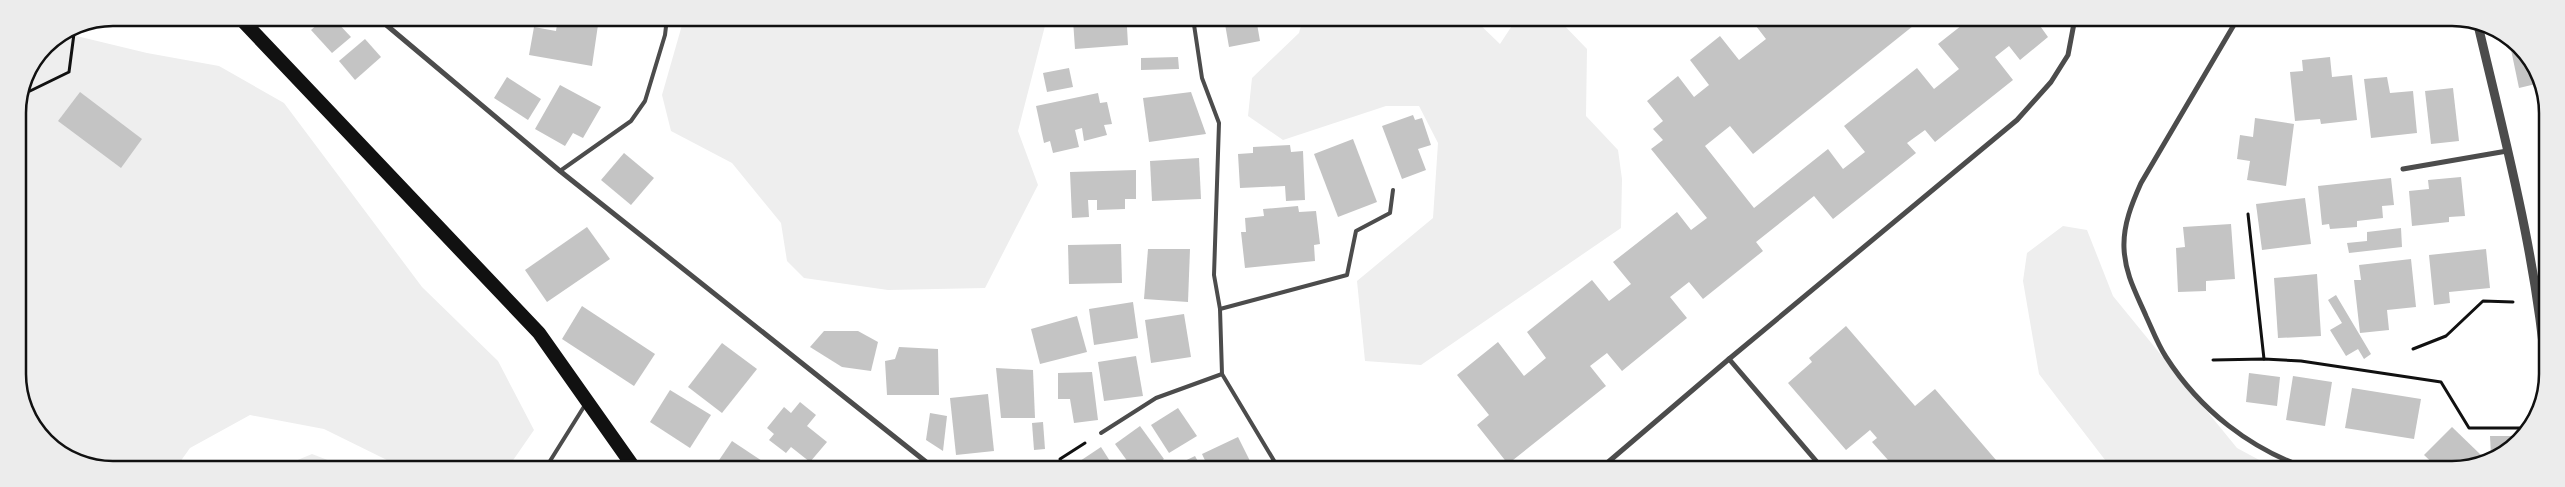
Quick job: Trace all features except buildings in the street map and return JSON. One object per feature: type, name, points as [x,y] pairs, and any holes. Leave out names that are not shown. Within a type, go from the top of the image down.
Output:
[{"type":"highway","points":[[248,26],[539,333],[629,461]]},
{"type":"street","points":[[388,26],[560,171],[926,461]]},
{"type":"street","points":[[1609,461],[2017,120],[2051,82],[2068,55],[2073,26]]},
{"type":"street","points":[[2233,26],[2141,183],[2132,204],[2124,246],[2126,273],[2165,355],[2188,388],[2213,414],[2251,443],[2287,461]]},
{"type":"street","points":[[2479,31],[2539,302]]},
{"type":"street","points":[[2403,169],[2507,151]]},
{"type":"street","points":[[1729,359],[1816,461]]},
{"type":"lane","points":[[560,171],[632,121],[645,101],[666,26]]},
{"type":"lane","points":[[1194,26],[1202,78],[1219,123],[1214,276],[1220,309],[1222,374],[1274,461]]},
{"type":"lane","points":[[1220,309],[1346,275],[1356,231],[1390,213],[1393,190]]},
{"type":"lane","points":[[1101,433],[1156,398],[1222,374]]},
{"type":"lane","points":[[550,461],[588,401]]},
{"type":"path","points":[[30,91],[69,72],[74,36]]},
{"type":"path","points":[[2248,214],[2264,359]]},
{"type":"path","points":[[2413,349],[2446,336],[2483,301],[2539,302]]},
{"type":"path","points":[[2213,360],[2264,359],[2301,361],[2441,382],[2470,428],[2520,428]]},
{"type":"path","points":[[1060,461],[1060,459],[1101,433]]},
{"type":"shaded area","points":[[682,26],[1045,26],[1018,131],[1038,185],[985,288],[888,290],[804,278],[787,261],[781,223],[732,163],[671,131],[662,95]]},
{"type":"shaded area","points":[[1301,26],[1481,26],[1500,44],[1512,26],[1565,26],[1587,49],[1586,116],[1618,150],[1622,179],[1621,228],[1421,365],[1365,361],[1357,281],[1433,218],[1438,143],[1419,106],[1386,106],[1283,140],[1248,116],[1252,78],[1299,33]]},
{"type":"shaded area","points":[[75,36],[147,53],[219,66],[284,103],[422,287],[498,361],[534,430],[513,461],[389,461],[324,429],[250,415],[190,448],[181,461],[113,461],[91,458],[65,446],[44,427],[33,407],[28,391],[26,374],[26,113],[28,96],[33,80],[41,65],[52,52]]},
{"type":"shaded area","points":[[2063,226],[2087,230],[2113,296],[2237,448],[2261,461],[2106,461],[2039,374],[2023,281],[2027,253]]},
{"type":"shaded area","points":[[312,454],[330,461],[295,461]]}]
